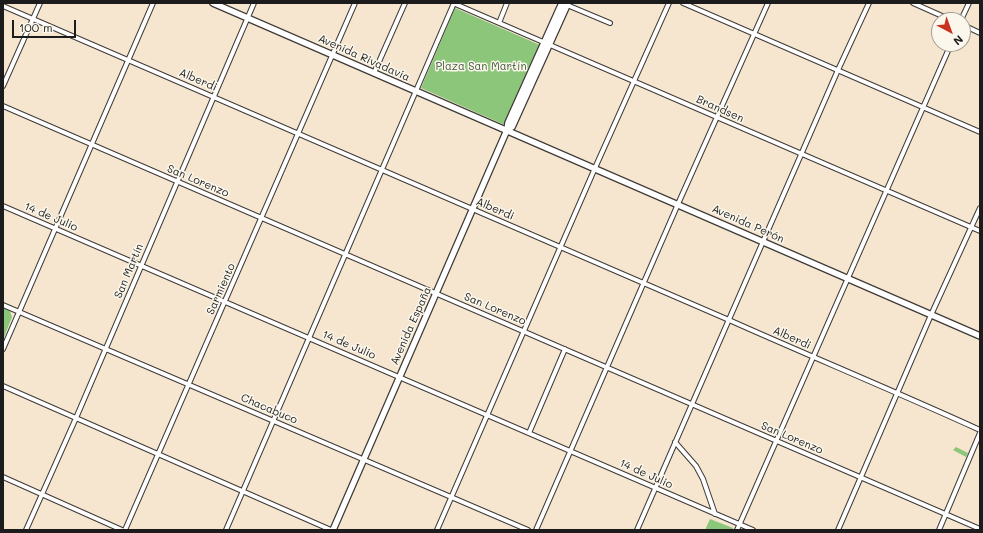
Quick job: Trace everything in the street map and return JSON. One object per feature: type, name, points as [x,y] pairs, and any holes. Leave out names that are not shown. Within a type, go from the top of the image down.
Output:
[{"type":"main road","name":"Avenida Rivadavia","points":[[213,3],[507,130]]},
{"type":"main road","name":"Avenida España","points":[[332,530],[507,130],[512,127],[547,43],[566,4]]},
{"type":"main road","name":"Avenida Perón","points":[[507,130],[980,336]]},
{"type":"street","points":[[3,86],[40,3]]},
{"type":"street","points":[[3,350],[18,311],[153,3]]},
{"type":"street","name":"San Martín","points":[[26,530],[76,418],[254,3]]},
{"type":"street","name":"Sarmiento","points":[[125,530],[355,3]]},
{"type":"street","points":[[374,73],[404,3]]},
{"type":"street","points":[[226,530],[417,92],[454,3]]},
{"type":"street","name":"Brandsen","points":[[454,3],[980,231]]},
{"type":"street","points":[[499,23],[507,3]]},
{"type":"street","points":[[437,530],[560,247],[669,3]]},
{"type":"street","points":[[683,3],[980,132]]},
{"type":"street","points":[[536,530],[716,117],[768,3]]},
{"type":"street","points":[[637,530],[801,154],[869,3]]},
{"type":"street","points":[[913,3],[933,12]]},
{"type":"street","points":[[566,4],[610,23]]},
{"type":"street","name":"Alberdi","points":[[3,6],[34,18],[298,134],[644,283],[813,358],[898,392],[980,430]]},
{"type":"street","points":[[737,530],[948,52]]},
{"type":"street","name":"San Lorenzo","points":[[3,106],[980,529]]},
{"type":"street","name":"14 de Julio","points":[[3,206],[753,530]]},
{"type":"street","points":[[838,530],[931,315],[980,208]]},
{"type":"street","name":"Chacabuco","points":[[3,305],[528,530]]},
{"type":"street","points":[[529,433],[565,349]]},
{"type":"street","points":[[3,386],[242,492],[332,530]]},
{"type":"street","points":[[939,530],[980,433]]},
{"type":"street","points":[[675,442],[696,466],[703,479],[715,514]]},
{"type":"street","points":[[3,477],[122,530]]},
{"type":"green space","name":"Plaza San Martín","points":[[455,8],[540,45],[505,125],[421,88]]},
{"type":"green space","points":[[3,307],[10,311],[12,317],[3,340]]},
{"type":"green space","points":[[956,447],[968,453],[966,457],[953,450]]},
{"type":"green space","points":[[710,519],[733,528],[732,530],[705,530]]}]
